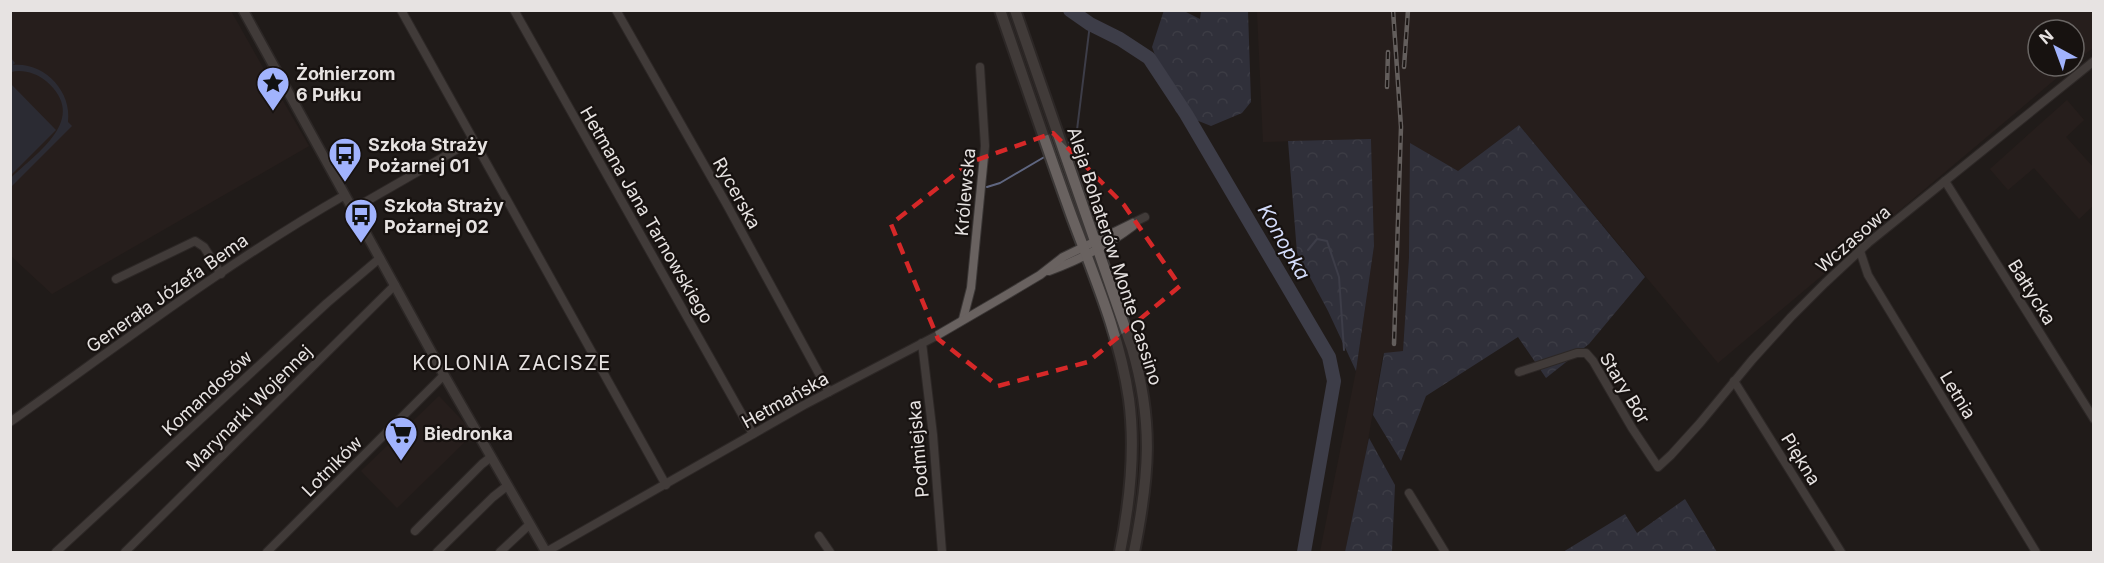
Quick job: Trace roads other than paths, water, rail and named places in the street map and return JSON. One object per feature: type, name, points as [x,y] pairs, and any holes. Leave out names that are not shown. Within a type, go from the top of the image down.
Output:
[{"type":"main road","name":"Aleja Bohaterów Monte Cassino","points":[[1000,10],[1085,251],[1121,361],[1129,399],[1132,471],[1120,552]]},
{"type":"main road","name":"Aleja Bohaterów Monte Cassino","points":[[1015,10],[1132,348],[1144,397],[1148,434],[1148,472],[1134,552]]},
{"type":"street","points":[[243,10],[444,375],[546,552]]},
{"type":"street","points":[[401,10],[666,485]]},
{"type":"street","name":"Hetmana Jana Tarnowskiego","points":[[514,10],[753,434]]},
{"type":"street","name":"Rycerska","points":[[616,10],[727,205],[829,392]]},
{"type":"street","name":"Wczasowa","points":[[1658,467],[1686,439],[1791,317],[1860,251],[2094,61]]},
{"type":"street","name":"Królewska","points":[[963,319],[971,288],[985,146],[980,67]]},
{"type":"street","points":[[353,209],[473,140]]},
{"type":"street","name":"Bałtycka","points":[[1945,181],[2094,419]]},
{"type":"street","name":"Generała Józefa Bema","points":[[10,422],[140,328],[345,195]]},
{"type":"street","name":"Hetmańska","points":[[546,552],[753,434],[921,343],[1040,275],[1063,257],[1085,251],[1145,217],[1117,238],[1096,245]]},
{"type":"street","points":[[116,279],[195,241],[204,247],[221,274]]},
{"type":"street","name":"Letnia","points":[[1860,251],[1868,274],[2036,552]]},
{"type":"street","name":"Komandosów","points":[[56,552],[354,278],[380,258]]},
{"type":"street","name":"Marynarki Wojennej","points":[[125,552],[395,285]]},
{"type":"street","name":"Podmiejska","points":[[921,343],[933,435],[942,552]]},
{"type":"street","name":"Stary Bór","points":[[1519,372],[1576,353],[1586,353],[1658,467]]},
{"type":"street","name":"Lotników","points":[[267,552],[444,375]]},
{"type":"street","name":"Piękna","points":[[1734,381],[1842,552]]},
{"type":"street","points":[[2087,408],[2094,401]]},
{"type":"street","points":[[415,531],[482,464],[491,458]]},
{"type":"street","points":[[437,552],[507,486]]},
{"type":"street","points":[[1409,493],[1445,552]]},
{"type":"street","points":[[500,552],[530,524]]},
{"type":"street","points":[[819,536],[830,552]]},
{"type":"waterway","name":"Konopka","points":[[1070,10],[1149,58],[1186,114],[1329,357],[1334,381],[1304,552]]},
{"type":"waterway","points":[[1066,144],[1076,138],[1090,24]]},
{"type":"waterway","points":[[987,187],[1000,183],[1046,156]]},
{"type":"waterway","points":[[1308,250],[1317,239],[1327,241],[1339,277],[1344,350]]},
{"type":"railway","points":[[1393,10],[1401,127],[1394,344]]},
{"type":"railway","points":[[1404,67],[1408,10]]},
{"type":"railway","points":[[1387,87],[1388,52]]},
{"type":"place","name":"Żołnierzom 6 Pułku","points":[[273,112]]},
{"type":"place","name":"Szkoła Straży Pożarnej 01","points":[[345,183]]},
{"type":"place","name":"Szkoła Straży Pożarnej 02","points":[[361,244]]},
{"type":"place","name":"Biedronka","points":[[401,462]]},
{"type":"district","name":"KOLONIA ZACISZE","points":[[512,363]]}]
